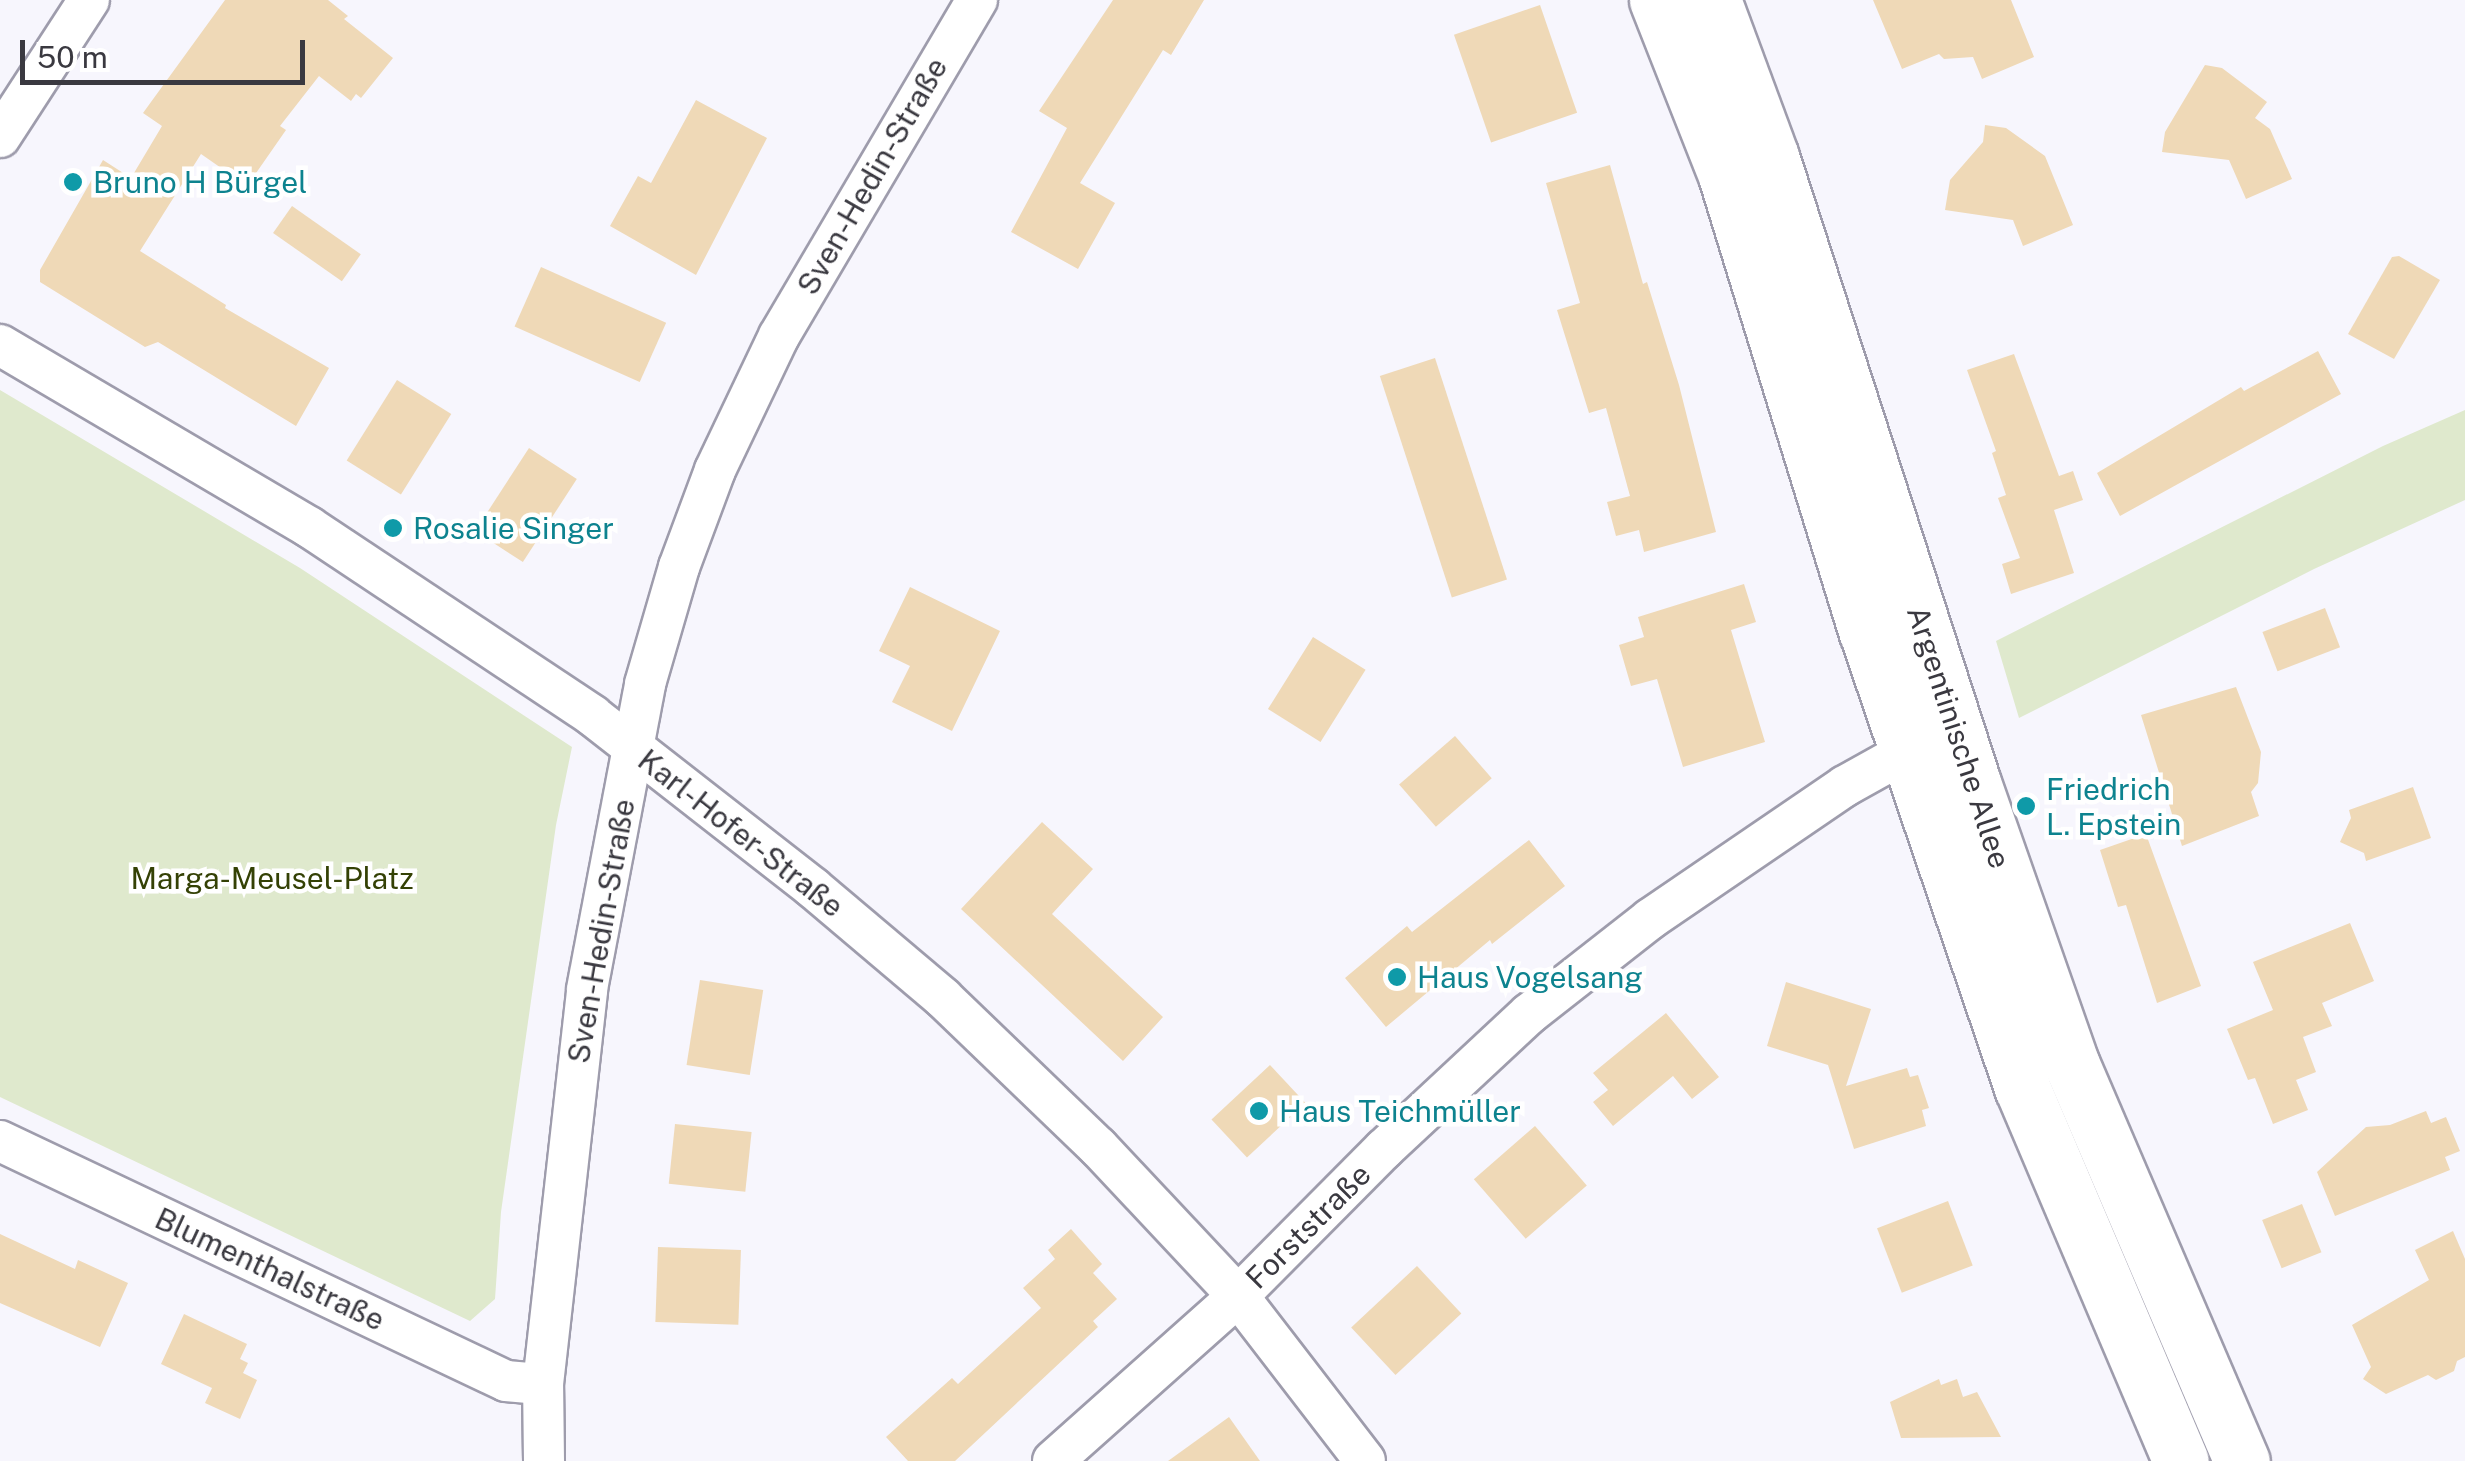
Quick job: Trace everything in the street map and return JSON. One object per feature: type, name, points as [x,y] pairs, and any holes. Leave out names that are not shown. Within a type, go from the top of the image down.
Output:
[{"type":"main road","name":"Argentinische Allee","points":[[1657,0],[1726,176],[1908,751],[2022,1087],[2180,1461]]},
{"type":"main road","name":"Argentinische Allee","points":[[1713,0],[1771,157],[1968,768],[2072,1065],[2242,1461]]},
{"type":"street","points":[[0,137],[88,0]]},
{"type":"street","name":"Sven-Hedin-Straße","points":[[544,1461],[544,1384],[587,989],[632,746],[674,584],[714,470],[788,319],[976,0]]},
{"type":"street","name":"Karl-Hofer-Straße","points":[[0,345],[309,527],[632,746],[813,888],[943,998],[1098,1147],[1238,1296],[1365,1461]]},
{"type":"street","name":"Forststraße","points":[[1053,1461],[1238,1296],[1384,1149],[1529,1014],[1650,919],[1845,786],[1908,751]]},
{"type":"street","name":"Blumenthalstraße","points":[[0,1141],[506,1381],[544,1384]]},
{"type":"green space","name":"Marga-Meusel-Platz","points":[[0,390],[300,568],[572,747],[556,825],[501,1212],[495,1299],[470,1321],[0,1097]]},
{"type":"green space","points":[[2465,410],[2465,500],[2314,569],[2019,718],[1996,641],[2383,446]]},
{"type":"building","points":[[225,0],[328,0],[348,16],[344,19],[393,58],[361,98],[356,94],[351,101],[319,76],[280,126],[286,130],[247,186],[201,154],[140,251],[226,305],[225,308],[329,368],[296,426],[158,342],[145,347],[40,282],[40,270],[103,160],[131,178],[162,126],[143,113]]},
{"type":"building","points":[[1113,0],[1204,0],[1171,55],[1163,50],[1080,183],[1115,203],[1078,269],[1011,232],[1067,128],[1039,111]]},
{"type":"building","points":[[1873,0],[2011,0],[2034,57],[1982,79],[1973,57],[1944,59],[1939,54],[1902,69]]},
{"type":"building","points":[[1540,5],[1577,113],[1491,142],[1454,35]]},
{"type":"building","points":[[2205,65],[2222,68],[2267,102],[2255,118],[2270,129],[2292,179],[2246,199],[2229,160],[2162,152],[2165,132]]},
{"type":"building","points":[[696,100],[767,138],[696,275],[610,226],[638,176],[651,183]]},
{"type":"building","points":[[1985,125],[2006,128],[2045,156],[2073,225],[2023,246],[2013,220],[1945,210],[1950,180],[1983,142]]},
{"type":"building","points":[[1610,165],[1643,284],[1647,282],[1679,385],[1716,532],[1644,552],[1639,530],[1616,536],[1607,502],[1630,496],[1606,408],[1589,413],[1557,310],[1580,303],[1546,183]]},
{"type":"building","points":[[292,206],[361,254],[342,281],[273,233]]},
{"type":"building","points":[[2399,256],[2440,280],[2394,359],[2348,334],[2392,257]]},
{"type":"building","points":[[541,267],[666,323],[640,382],[515,326]]},
{"type":"building","points":[[2318,351],[2341,394],[2120,516],[2097,473],[2241,387],[2244,391]]},
{"type":"building","points":[[2014,354],[2059,476],[2073,471],[2083,500],[2054,510],[2074,573],[2011,594],[2002,564],[2020,558],[1998,498],[2006,495],[1992,453],[1996,451],[1967,370]]},
{"type":"building","points":[[1435,358],[1507,580],[1452,598],[1380,376]]},
{"type":"building","points":[[397,380],[451,414],[401,494],[347,461]]},
{"type":"building","points":[[529,448],[577,479],[523,562],[475,531]]},
{"type":"building","points":[[1744,584],[1756,622],[1731,630],[1765,742],[1683,767],[1657,679],[1631,686],[1619,645],[1644,637],[1638,617]]},
{"type":"building","points":[[910,587],[1000,631],[952,731],[892,702],[910,666],[879,651]]},
{"type":"building","points":[[2325,608],[2340,647],[2278,671],[2262,632]]},
{"type":"building","points":[[1313,637],[1366,670],[1321,742],[1268,709]]},
{"type":"building","points":[[2236,687],[2261,752],[2258,783],[2251,792],[2259,816],[2182,846],[2141,715]]},
{"type":"building","points":[[1455,736],[1492,778],[1436,827],[1399,785]]},
{"type":"building","points":[[2413,787],[2431,838],[2366,861],[2364,853],[2340,842],[2351,818],[2349,810]]},
{"type":"building","points":[[1042,822],[1093,869],[1052,914],[1163,1017],[1123,1061],[961,909]]},
{"type":"building","points":[[2146,834],[2201,986],[2157,1003],[2126,905],[2118,907],[2100,850]]},
{"type":"building","points":[[1529,840],[1565,886],[1492,944],[1490,940],[1386,1027],[1345,978],[1407,926],[1412,932]]},
{"type":"building","points":[[2350,923],[2374,981],[2322,1003],[2332,1026],[2303,1037],[2316,1072],[2296,1080],[2308,1110],[2273,1124],[2255,1078],[2248,1080],[2227,1029],[2273,1010],[2253,962]]},
{"type":"building","points":[[700,980],[763,990],[750,1075],[687,1065]]},
{"type":"building","points":[[1786,982],[1871,1009],[1846,1086],[1907,1068],[1910,1077],[1918,1075],[1929,1108],[1922,1110],[1926,1126],[1854,1149],[1828,1065],[1767,1046]]},
{"type":"building","points":[[1666,1013],[1719,1077],[1692,1099],[1673,1076],[1613,1126],[1593,1102],[1608,1090],[1593,1073]]},
{"type":"building","name":"Haus Teichmüller","points":[[1270,1065],[1305,1103],[1247,1158],[1211,1120]]},
{"type":"building","points":[[2426,1111],[2431,1123],[2446,1117],[2460,1151],[2445,1157],[2450,1170],[2335,1216],[2317,1172],[2366,1127],[2390,1125]]},
{"type":"building","points":[[675,1124],[752,1132],[745,1192],[669,1184]]},
{"type":"building","points":[[1535,1126],[1587,1186],[1526,1239],[1474,1179]]},
{"type":"building","points":[[1948,1201],[1973,1265],[1902,1293],[1877,1228]]},
{"type":"building","points":[[2302,1204],[2321,1252],[2282,1268],[2262,1220]]},
{"type":"building","points":[[1071,1229],[1102,1264],[1093,1273],[1117,1299],[1093,1321],[1098,1327],[955,1461],[908,1461],[886,1437],[952,1378],[958,1384],[1041,1308],[1023,1288],[1055,1259],[1048,1250]]},
{"type":"building","points":[[2453,1231],[2465,1259],[2465,1357],[2457,1361],[2454,1371],[2436,1380],[2428,1375],[2386,1394],[2363,1379],[2371,1367],[2352,1325],[2429,1280],[2415,1250]]},
{"type":"building","points":[[0,1234],[75,1269],[78,1260],[128,1283],[100,1347],[0,1303]]},
{"type":"building","points":[[658,1247],[741,1250],[738,1325],[655,1322]]},
{"type":"building","points":[[1417,1266],[1461,1314],[1396,1375],[1351,1327]]},
{"type":"building","points":[[184,1314],[247,1344],[240,1359],[248,1363],[243,1373],[257,1380],[240,1419],[205,1403],[212,1388],[161,1364]]},
{"type":"building","points":[[1939,1379],[1941,1385],[1957,1379],[1963,1397],[1977,1392],[2001,1437],[1901,1438],[1890,1402]]},
{"type":"building","points":[[1229,1417],[1260,1461],[1168,1461]]},
{"type":"place","name":"Bruno H Bürgel","points":[[73,182]]},
{"type":"place","name":"Rosalie Singer","points":[[393,528]]},
{"type":"place","name":"Friedrich L. Epstein","points":[[2026,806]]},
{"type":"place","name":"Haus Vogelsang","points":[[1397,977]]},
{"type":"place","name":"Haus Teichmüller","points":[[1259,1111]]}]
